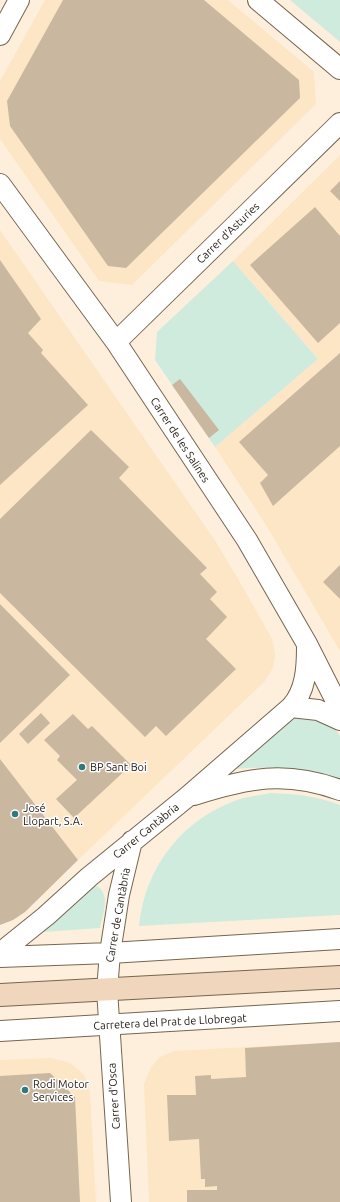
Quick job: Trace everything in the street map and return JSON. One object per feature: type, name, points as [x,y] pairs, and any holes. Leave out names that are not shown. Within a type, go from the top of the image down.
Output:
[{"type":"street","points":[[0,35],[19,0]]},
{"type":"street","points":[[258,0],[340,69]]},
{"type":"street","name":"Carrer d'Asturies","points":[[116,342],[340,123]]},
{"type":"street","name":"Carrer de les Salines","points":[[0,184],[116,342],[247,540],[307,644],[340,709]]},
{"type":"street","name":"Carrer Cantàbria","points":[[0,954],[132,841],[186,798],[297,701],[307,671],[307,644]]},
{"type":"street","points":[[291,707],[318,710],[340,720]]},
{"type":"street","points":[[186,798],[237,783],[282,777],[305,779],[340,790]]},
{"type":"street","name":"Carrer de Cantàbria","points":[[107,990],[110,953],[119,895],[132,841]]},
{"type":"street","points":[[0,957],[110,953],[340,939]]},
{"type":"street","points":[[0,995],[340,977]]},
{"type":"street","name":"Carrer d'Osca","points":[[107,990],[121,1202]]},
{"type":"street","name":"Carretera del Prat de Llobregat","points":[[0,1031],[340,1011]]},
{"type":"shaded area","points":[[45,0],[228,0],[314,72],[316,104],[132,285],[99,281],[0,139],[0,81]]},
{"type":"shaded area","points":[[340,155],[340,651],[266,525],[215,447],[318,359],[233,261]]},
{"type":"shaded area","points":[[0,230],[216,542],[272,639],[274,647],[275,656],[273,668],[265,681],[78,860],[0,759],[0,743],[70,675],[0,604]]},
{"type":"shaded area","points":[[340,1042],[340,1202],[149,1202],[144,1084],[151,1067],[160,1057],[174,1051]]},
{"type":"shaded area","points":[[51,1058],[70,1063],[79,1070],[84,1075],[90,1092],[96,1202],[0,1202],[0,1060]]},
{"type":"green space","points":[[290,0],[340,0],[340,42]]},
{"type":"green space","points":[[233,261],[318,359],[215,447],[155,360],[157,332]]},
{"type":"green space","points":[[304,716],[329,724],[340,736],[340,781],[288,769],[234,769],[286,722]]},
{"type":"green space","points":[[271,793],[306,796],[323,799],[340,805],[340,915],[139,926],[143,904],[159,863],[186,830],[203,817],[222,806],[243,798]]},
{"type":"green space","points":[[97,886],[104,894],[105,899],[100,928],[43,932],[87,889]]},
{"type":"building","points":[[63,0],[204,0],[299,80],[300,98],[126,268],[108,266],[10,126],[7,101]]},
{"type":"building","points":[[340,181],[340,201],[330,191]]},
{"type":"building","points":[[315,207],[340,236],[340,323],[318,343],[250,265]]},
{"type":"building","points":[[0,260],[41,319],[28,333],[43,350],[41,353],[88,405],[0,485]]},
{"type":"building","points":[[340,353],[340,446],[273,506],[260,483],[268,475],[239,442]]},
{"type":"building","points":[[180,379],[219,430],[209,438],[172,385]]},
{"type":"building","points":[[91,430],[129,467],[119,478],[207,568],[200,574],[217,592],[210,599],[227,617],[206,639],[236,669],[166,736],[156,726],[145,737],[0,593],[0,519]]},
{"type":"building","points":[[340,565],[340,599],[323,582]]},
{"type":"building","points":[[0,604],[70,675],[0,743]]},
{"type":"building","points":[[41,713],[50,723],[28,744],[19,734]]},
{"type":"building","points":[[73,714],[88,729],[92,726],[131,765],[74,818],[56,799],[77,780],[57,760],[60,756],[44,740]]},
{"type":"building","points":[[0,759],[78,860],[25,912],[13,920],[0,925]]},
{"type":"building","points":[[340,1042],[340,1202],[187,1202],[187,1190],[217,1190],[217,1186],[205,1187],[205,1179],[201,1179],[199,1139],[169,1141],[167,1095],[196,1095],[195,1076],[211,1075],[211,1079],[246,1077],[245,1048]]},
{"type":"building","points":[[50,1073],[75,1097],[80,1202],[0,1202],[0,1076]]},
{"type":"place","name":"BP Sant Boi","points":[[82,767]]},
{"type":"place","name":"José Llopart, S.A.","points":[[15,814]]},
{"type":"place","name":"Rodi Motor Services","points":[[25,1090]]}]
